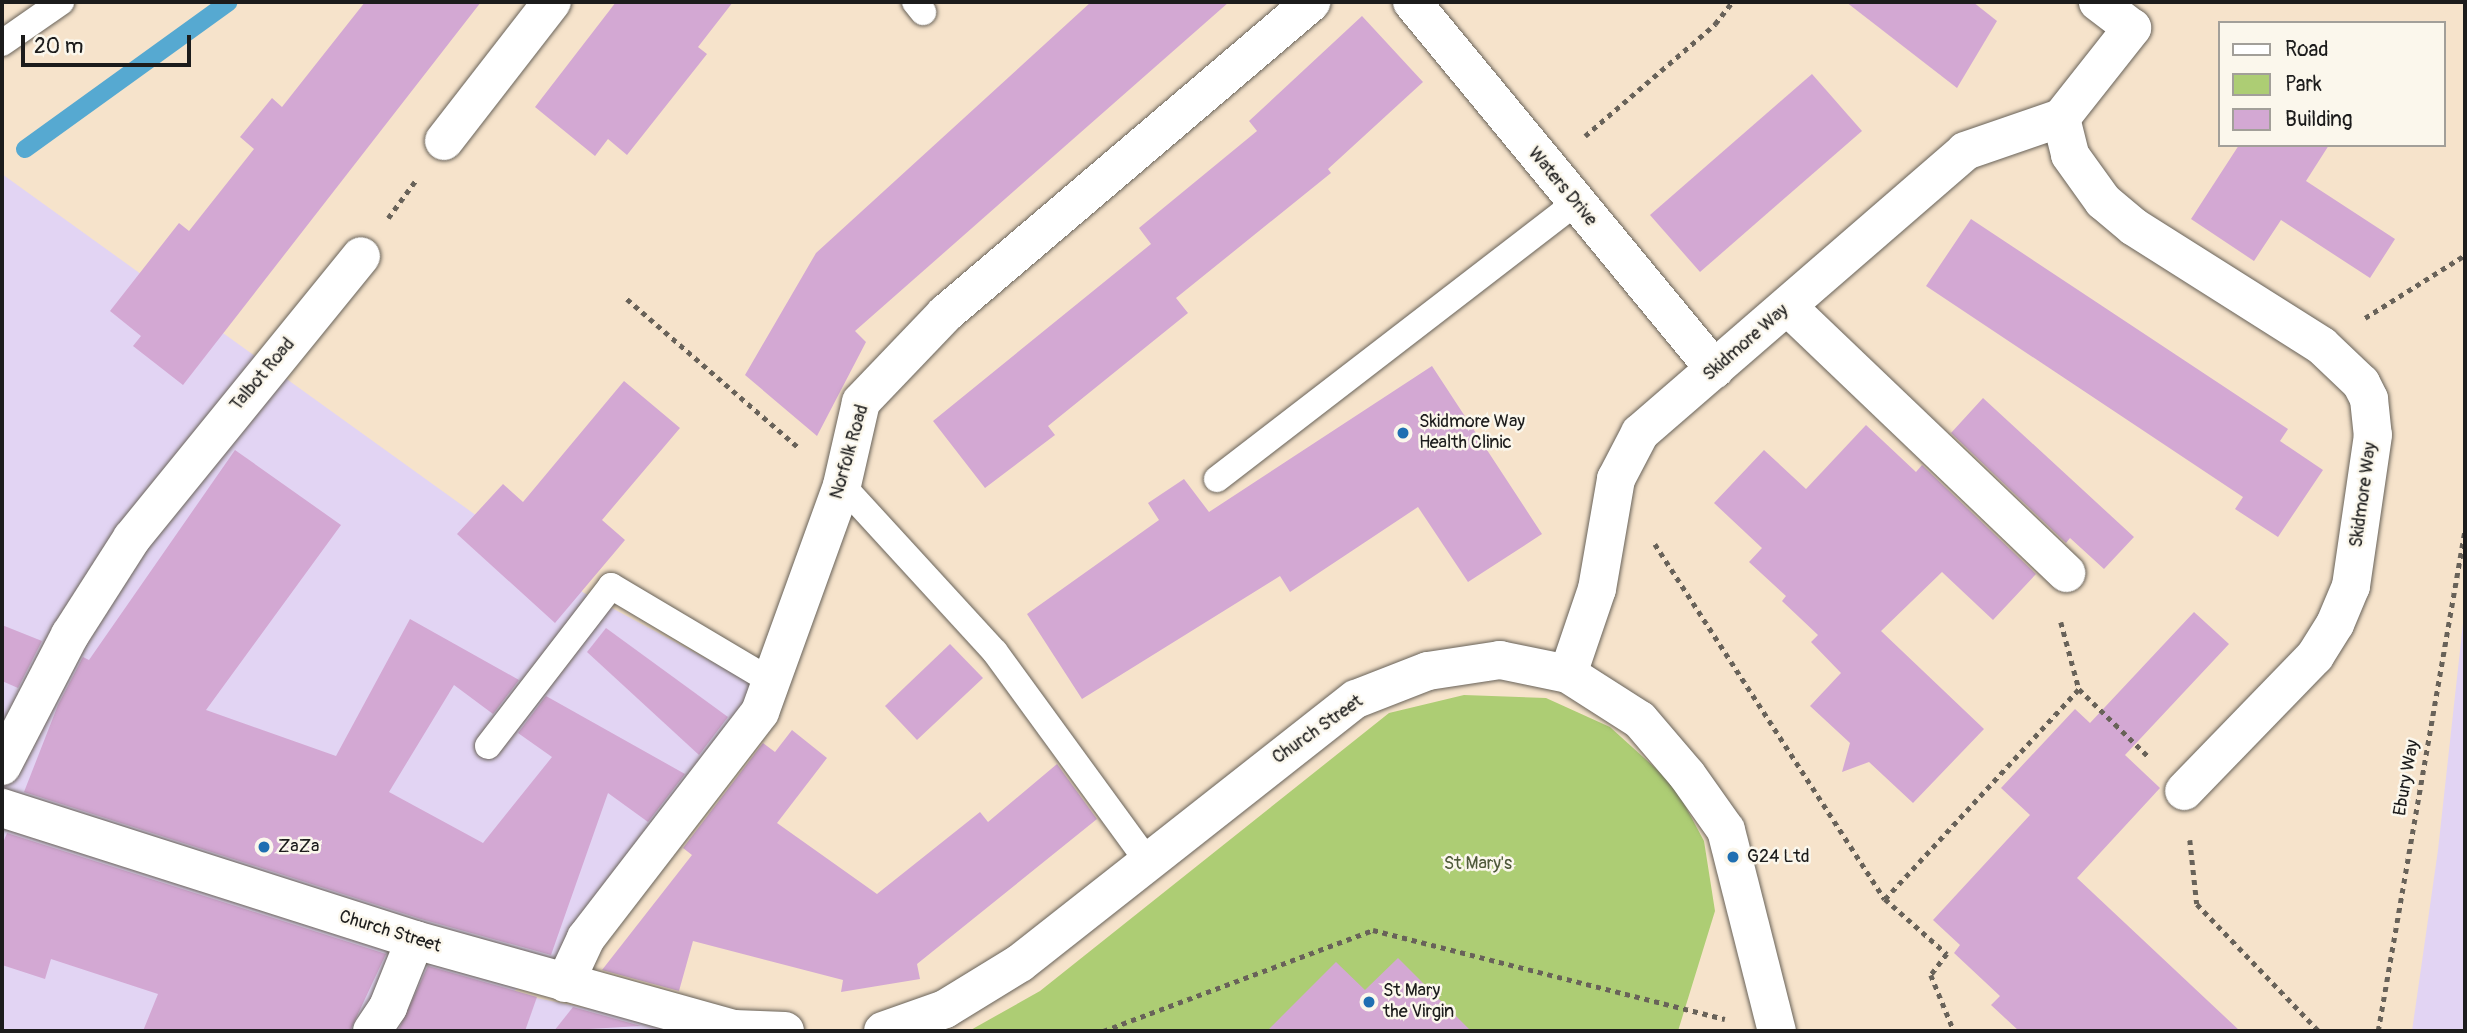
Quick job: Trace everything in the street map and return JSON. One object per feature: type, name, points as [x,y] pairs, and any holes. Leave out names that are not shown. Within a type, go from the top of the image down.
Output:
[{"type":"street","points":[[444,141],[552,2]]},
{"type":"street","name":"Norfolk Road","points":[[565,983],[586,938],[760,712],[842,485],[861,402],[945,314],[1311,2]]},
{"type":"street","name":"Waters Drive","points":[[1412,2],[1575,203],[1715,369]]},
{"type":"street","points":[[2061,118],[2132,28],[2098,2]]},
{"type":"street","name":"Skidmore Way","points":[[1568,674],[1597,589],[1611,526],[1616,479],[1640,433],[1965,151],[2061,118],[2070,155],[2103,201],[2134,227],[2322,346],[2361,383],[2370,399],[2373,435],[2351,586],[2315,656],[2184,791]]},
{"type":"street","name":"Talbot Road","points":[[2,766],[70,635],[132,538],[361,256]]},
{"type":"street","points":[[1788,307],[2066,573]]},
{"type":"street","name":"Church Street","points":[[883,1031],[945,1009],[1020,963],[1356,699],[1428,671],[1500,660],[1568,674],[1640,720],[1726,830],[1777,1031]]},
{"type":"street","name":"Church Street","points":[[2,808],[415,940],[565,983],[734,1029],[785,1031]]},
{"type":"street","points":[[372,1031],[388,1007],[415,940]]},
{"type":"lane","points":[[2,43],[61,2]]},
{"type":"lane","points":[[1217,478],[1575,203]]},
{"type":"lane","points":[[842,485],[995,652],[1148,862]]},
{"type":"lane","points":[[488,746],[611,586],[771,681]]},
{"type":"path","points":[[1547,169],[1715,24],[1732,2]]},
{"type":"path","points":[[361,256],[444,141]]},
{"type":"path","points":[[2322,346],[2465,255]]},
{"type":"path","points":[[627,299],[842,485]]},
{"type":"path","points":[[1611,526],[1660,546],[1885,899],[1947,954],[1931,975],[1954,1031]]},
{"type":"path","name":"Ebury Way","points":[[2378,1031],[2465,529]]},
{"type":"path","points":[[2459,564],[2465,566]]},
{"type":"path","points":[[1885,899],[2079,689]]},
{"type":"path","points":[[1103,1031],[1373,930],[1777,1031]]},
{"type":"shaded area","points":[[2,174],[584,593],[757,686],[558,956],[512,993],[699,1031],[2,1031]]},
{"type":"shaded area","points":[[2465,605],[2465,1031],[2412,1031],[2438,850]]},
{"type":"green space","name":"St Mary's","points":[[1464,695],[1546,698],[1610,727],[1674,785],[1704,841],[1715,911],[1678,1031],[969,1031],[1040,991],[1389,713]]},
{"type":"building","points":[[365,2],[481,2],[183,385],[133,346],[141,336],[110,311],[179,223],[189,231],[254,149],[240,137],[272,98],[282,107]]},
{"type":"building","points":[[616,2],[733,2],[698,47],[707,54],[627,155],[608,139],[595,156],[535,107]]},
{"type":"building","points":[[1091,2],[1229,2],[855,331],[866,342],[817,436],[745,375],[816,253]]},
{"type":"building","points":[[1846,2],[1973,2],[1997,21],[1957,88]]},
{"type":"building","points":[[1362,16],[1423,82],[1328,169],[1331,173],[1176,298],[1188,313],[1048,426],[1055,435],[985,488],[933,421],[1151,244],[1139,228],[1257,131],[1249,121]]},
{"type":"building","points":[[1812,74],[1862,131],[1700,272],[1650,215]]},
{"type":"building","points":[[2238,147],[2328,147],[2306,181],[2395,239],[2370,278],[2281,220],[2254,261],[2191,219]]},
{"type":"building","points":[[1971,219],[2288,429],[2280,441],[2323,470],[2278,537],[2235,509],[2243,497],[1926,286]]},
{"type":"building","points":[[1432,366],[1542,534],[1468,582],[1418,507],[1290,592],[1280,576],[1082,699],[1027,614],[1159,520],[1148,503],[1184,479],[1209,512]]},
{"type":"building","points":[[624,381],[680,428],[602,520],[625,540],[555,623],[457,534],[503,484],[523,502]]},
{"type":"building","points":[[1983,398],[2134,537],[2104,569],[2070,538],[2066,543],[1951,433]]},
{"type":"building","points":[[1866,425],[1916,472],[1922,465],[2036,574],[1993,620],[1942,572],[1881,631],[1984,729],[1913,803],[1869,762],[1842,772],[1850,743],[1810,706],[1841,673],[1811,642],[1818,635],[1782,601],[1786,596],[1749,562],[1762,548],[1714,503],[1764,450],[1806,489]]},
{"type":"building","points":[[235,450],[341,525],[206,710],[336,756],[410,619],[519,680],[493,714],[454,685],[389,792],[483,843],[552,757],[518,733],[546,696],[685,774],[648,822],[608,793],[551,955],[421,919],[24,792],[58,705],[83,657],[89,660]]},
{"type":"building","points":[[2194,612],[2229,644],[2125,755],[2160,788],[2077,878],[2240,1031],[2019,1031],[1991,1005],[2000,996],[1954,953],[1960,945],[1933,920],[2030,815],[2001,788],[2075,709],[2090,723]]},
{"type":"building","points":[[2,625],[42,641],[18,688],[2,681]]},
{"type":"building","points":[[606,628],[728,717],[699,755],[587,652]]},
{"type":"building","points":[[950,644],[983,678],[917,740],[885,706]]},
{"type":"building","points":[[792,730],[827,758],[777,823],[877,894],[980,812],[988,822],[1057,764],[1097,819],[917,964],[920,979],[841,992],[843,980],[693,941],[679,991],[602,970],[692,855],[683,848],[763,743],[775,752]]},
{"type":"building","points":[[7,833],[386,954],[350,1031],[143,1031],[158,994],[51,959],[45,979],[2,965],[2,845]]},
{"type":"building","name":"St Mary the Virgin","points":[[1398,958],[1471,1031],[1267,1031],[1336,962],[1365,990]]},
{"type":"building","points":[[428,966],[537,997],[525,1031],[398,1031]]},
{"type":"building","points":[[573,1007],[641,1026],[554,1031]]},
{"type":"waterway","points":[[25,149],[229,2]]},
{"type":"place","name":"Skidmore Way Health Clinic","points":[[1403,433]]},
{"type":"place","name":"ZaZa","points":[[264,847]]},
{"type":"place","name":"G24 Ltd","points":[[1733,857]]},
{"type":"place","name":"St Mary the Virgin","points":[[1369,1002]]}]
